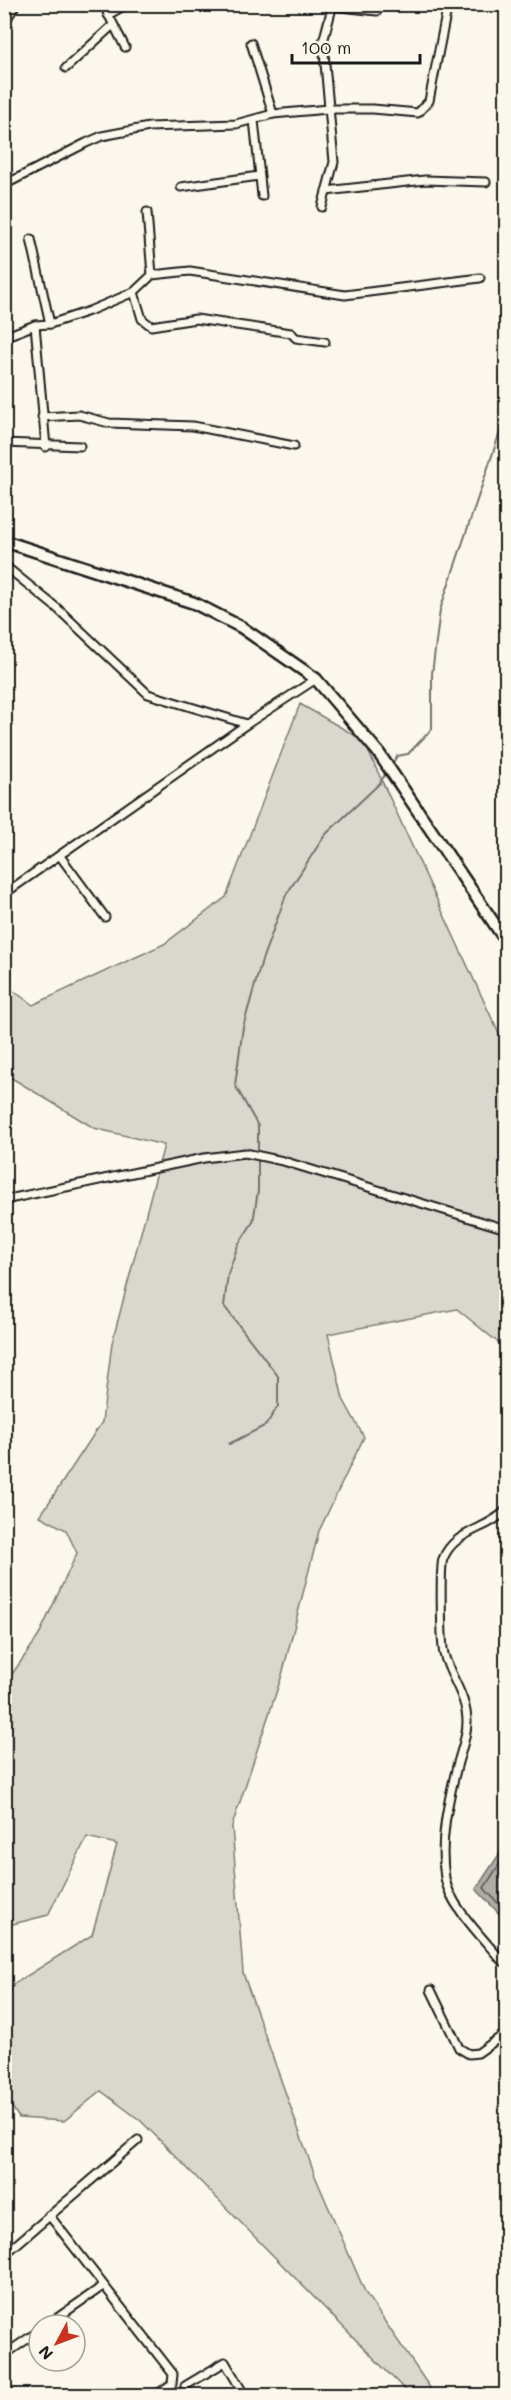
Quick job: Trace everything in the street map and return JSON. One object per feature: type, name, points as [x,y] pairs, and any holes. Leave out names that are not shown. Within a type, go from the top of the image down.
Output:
[{"type":"main road","points":[[6,545],[194,603],[241,627],[316,679],[378,752],[507,941]]},
{"type":"street","points":[[4,24],[16,4]]},
{"type":"street","points":[[103,4],[124,47]]},
{"type":"street","points":[[108,15],[127,4]]},
{"type":"street","points":[[4,185],[102,136],[149,127],[236,124],[273,114],[328,109],[373,109],[411,113],[424,109],[429,101],[448,4]]},
{"type":"street","points":[[322,207],[334,162],[323,42],[333,5],[376,11]]},
{"type":"street","points":[[66,68],[113,25]]},
{"type":"street","points":[[252,43],[273,114]]},
{"type":"street","points":[[254,120],[262,196]]},
{"type":"street","points":[[181,187],[260,176]]},
{"type":"street","points":[[326,191],[425,180],[486,182]]},
{"type":"street","points":[[147,212],[152,275]]},
{"type":"street","points":[[31,239],[50,324]]},
{"type":"street","points":[[4,337],[35,325],[50,324],[134,292],[152,275],[190,271],[345,295],[480,278]]},
{"type":"street","points":[[134,292],[142,319],[151,326],[196,319],[291,333],[296,338],[326,342]]},
{"type":"street","points":[[35,325],[42,378],[42,417],[46,447]]},
{"type":"street","points":[[42,417],[79,415],[93,416],[109,423],[193,426],[294,446]]},
{"type":"street","points":[[4,443],[46,447],[80,446]]},
{"type":"street","points":[[4,564],[58,609],[148,694],[247,724]]},
{"type":"street","points":[[6,890],[60,856],[247,724],[316,679]]},
{"type":"street","points":[[60,856],[105,917]]},
{"type":"street","points":[[4,1200],[204,1158],[245,1153],[283,1161],[507,1229]]},
{"type":"street","points":[[507,1510],[500,1517],[454,1541],[442,1560],[441,1575],[443,1652],[460,1689],[467,1721],[466,1735],[448,1803],[443,1838],[445,1879],[453,1899],[507,1964]]},
{"type":"street","points":[[431,1990],[459,2048],[469,2054],[478,2053],[507,2033]]},
{"type":"street","points":[[4,2255],[138,2140]]},
{"type":"street","points":[[50,2215],[172,2374],[172,2384],[154,2396]]},
{"type":"street","points":[[64,2313],[103,2286]]},
{"type":"street","points":[[4,2355],[27,2339]]},
{"type":"street","points":[[185,2386],[225,2362],[245,2396]]},
{"type":"shaded area","points":[[300,704],[363,740],[506,1049],[506,1349],[457,1309],[328,1334],[343,1399],[364,1437],[319,1531],[282,1675],[232,1826],[243,1973],[315,2176],[366,2294],[435,2395],[410,2395],[141,2121],[101,2091],[64,2121],[19,2118],[5,2096],[5,2003],[14,1984],[92,1935],[117,1844],[87,1837],[48,1915],[5,1926],[5,1684],[38,1637],[77,1553],[66,1530],[40,1516],[102,1422],[112,1343],[164,1145],[94,1128],[5,1074],[5,985],[33,1005],[164,944],[226,897]]},
{"type":"water","points":[[506,1844],[506,1921],[476,1889]]},
{"type":"waterway","points":[[391,766],[397,756],[408,754],[432,729],[432,674],[440,610],[506,414]]},
{"type":"waterway","points":[[229,1444],[266,1425],[278,1406],[278,1376],[224,1306],[228,1274],[238,1245],[253,1222],[258,1191],[258,1126],[235,1085],[243,1027],[262,960],[286,895],[325,835],[380,783],[387,771]]}]
